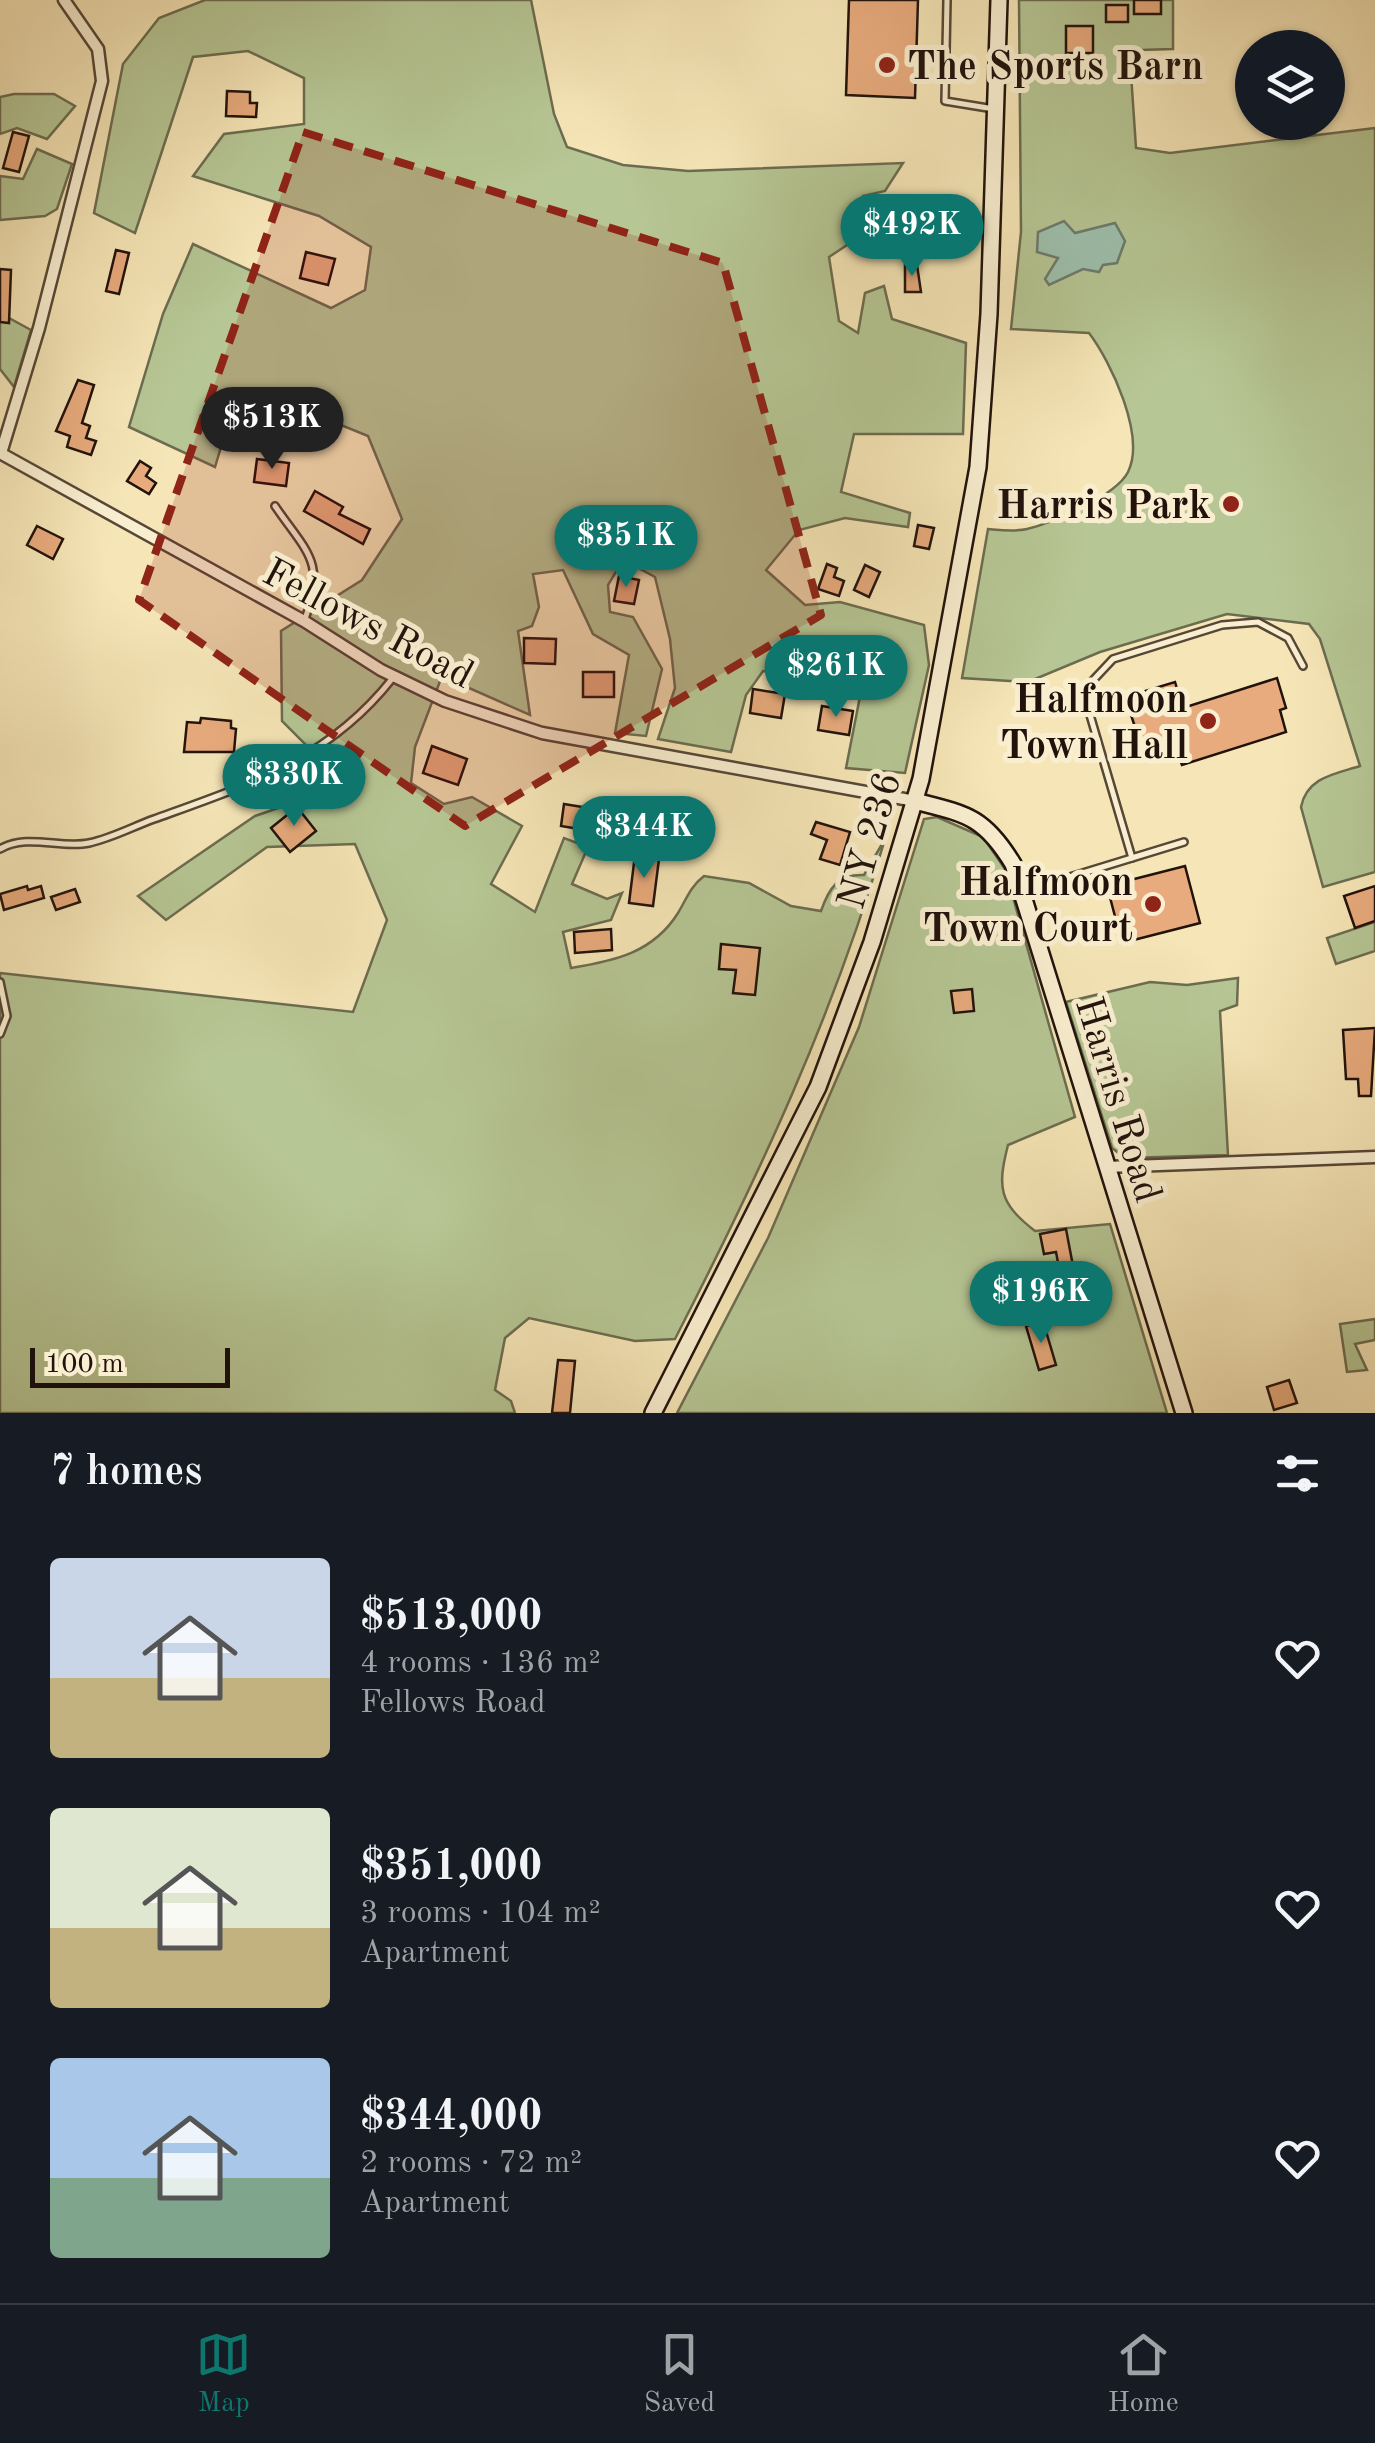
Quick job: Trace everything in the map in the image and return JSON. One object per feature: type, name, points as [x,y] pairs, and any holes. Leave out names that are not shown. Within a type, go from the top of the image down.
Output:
[{"type":"main road","name":"NY 236","points":[[653,1413],[818,1086],[872,942],[915,801],[978,467],[989,314],[998,0]]},
{"type":"main road","name":"Harris Road","points":[[915,801],[962,811],[995,834],[1013,864],[1184,1413]]},
{"type":"street","points":[[0,453],[40,328],[102,81],[98,49],[64,0]]},
{"type":"street","name":"Fellows Road","points":[[0,453],[445,702],[542,732],[915,801]]},
{"type":"street","points":[[1106,1167],[1375,1156]]},
{"type":"lane","points":[[947,0],[944,102],[995,109]]},
{"type":"lane","points":[[275,506],[315,566],[316,589],[304,622]]},
{"type":"lane","points":[[1132,858],[1083,691],[1113,659],[1222,625],[1258,622],[1288,638],[1303,666]]},
{"type":"lane","points":[[0,849],[40,841],[76,846],[106,840],[229,795],[310,754],[363,715],[394,676]]},
{"type":"lane","points":[[1022,892],[1184,842]]},
{"type":"lane","points":[[0,982],[7,1016],[0,1034]]},
{"type":"highlighted area","points":[[303,132],[723,263],[821,615],[465,826],[139,600]]},
{"type":"shaded area","points":[[205,0],[531,0],[554,114],[567,147],[623,165],[688,171],[903,163],[885,191],[863,196],[865,233],[829,257],[839,321],[858,333],[865,293],[884,286],[892,319],[966,343],[963,434],[854,434],[841,492],[910,513],[908,527],[845,518],[799,530],[766,570],[805,605],[840,602],[924,625],[929,665],[905,773],[846,768],[863,681],[763,671],[746,695],[731,752],[658,739],[675,688],[670,639],[655,577],[623,560],[608,585],[610,612],[633,617],[662,669],[646,736],[615,733],[629,655],[593,634],[563,570],[533,574],[539,607],[532,626],[518,631],[530,715],[442,676],[415,747],[411,783],[444,804],[472,797],[522,826],[491,884],[535,912],[564,838],[588,847],[572,884],[607,899],[622,893],[611,920],[563,932],[571,968],[617,958],[644,946],[668,927],[704,876],[749,883],[791,906],[821,911],[836,884],[847,877],[864,875],[885,839],[842,969],[792,1094],[675,1339],[635,1341],[529,1318],[505,1338],[495,1390],[511,1401],[515,1413],[0,1413],[0,973],[353,1012],[387,920],[355,844],[267,847],[166,920],[138,896],[255,816],[346,785],[282,721],[281,631],[362,580],[402,519],[368,436],[280,400],[227,427],[215,467],[129,427],[163,314],[193,244],[331,308],[365,290],[371,247],[319,216],[193,176],[224,134],[304,124],[304,78],[248,51],[193,57],[135,233],[94,213],[123,64],[159,18]]},
{"type":"shaded area","name":"Harris Park","points":[[1019,0],[1173,0],[1173,49],[1139,50],[1130,59],[1136,148],[1170,153],[1277,140],[1345,140],[1345,132],[1375,128],[1375,872],[1323,887],[1301,807],[1316,783],[1360,766],[1320,639],[1309,624],[1227,614],[1100,652],[1028,682],[962,678],[988,529],[1027,529],[1082,507],[1121,481],[1132,457],[1133,439],[1123,400],[1089,333],[1011,329],[1021,232]]},
{"type":"shaded area","points":[[54,94],[75,106],[47,139],[17,128],[0,134],[0,97]]},
{"type":"shaded area","points":[[37,149],[72,164],[57,209],[45,216],[0,220],[0,176],[23,179]]},
{"type":"shaded area","points":[[1064,221],[1075,233],[1115,223],[1125,241],[1117,263],[1103,265],[1099,272],[1083,269],[1049,285],[1045,279],[1058,258],[1037,252],[1038,232]]},
{"type":"shaded area","points":[[0,313],[31,330],[14,387],[0,369]]},
{"type":"shaded area","points":[[937,817],[983,837],[1005,869],[1075,1117],[1008,1145],[1004,1194],[1014,1212],[1035,1231],[1110,1224],[1167,1413],[677,1413],[768,1238],[859,1027],[924,819]]},
{"type":"shaded area","points":[[1375,922],[1375,951],[1336,964],[1327,938]]},
{"type":"shaded area","points":[[1238,978],[1237,1005],[1220,1011],[1228,1155],[1125,1158],[1112,1148],[1066,1002],[1150,982],[1187,985]]},
{"type":"shaded area","points":[[1375,1319],[1375,1340],[1355,1344],[1367,1370],[1347,1372],[1340,1324]]},
{"type":"building","name":"The Sports Barn","points":[[849,0],[918,0],[915,98],[846,95]]},
{"type":"building","points":[[1134,0],[1161,0],[1161,14],[1134,14]]},
{"type":"building","points":[[1106,5],[1128,5],[1128,22],[1106,22]]},
{"type":"building","points":[[1066,26],[1093,26],[1093,53],[1066,53]]},
{"type":"building","points":[[227,91],[250,92],[250,103],[257,103],[256,117],[226,116]]},
{"type":"building","points":[[13,132],[29,136],[19,172],[3,168]]},
{"type":"building","points":[[872,201],[894,201],[894,228],[872,228]]},
{"type":"building","points":[[116,250],[129,253],[119,294],[106,291]]},
{"type":"building","points":[[306,252],[335,259],[328,285],[300,278]]},
{"type":"building","points":[[905,265],[917,265],[921,292],[905,292]]},
{"type":"building","points":[[0,269],[11,270],[9,323],[0,322]]},
{"type":"building","points":[[78,380],[94,385],[82,423],[90,426],[86,438],[96,441],[91,455],[67,447],[70,436],[56,431]]},
{"type":"building","points":[[257,459],[289,463],[286,486],[254,482]]},
{"type":"building","points":[[140,461],[151,468],[146,476],[156,483],[149,494],[127,481]]},
{"type":"building","points":[[315,491],[343,507],[339,514],[370,529],[363,544],[304,511]]},
{"type":"building","points":[[918,525],[934,528],[929,549],[914,546]]},
{"type":"building","points":[[37,526],[63,539],[53,559],[27,545]]},
{"type":"building","points":[[827,564],[837,568],[834,577],[844,581],[839,596],[818,589]]},
{"type":"building","points":[[865,565],[880,572],[869,597],[854,590]]},
{"type":"building","points":[[619,576],[639,580],[634,604],[614,601]]},
{"type":"building","points":[[524,638],[556,639],[555,664],[524,663]]},
{"type":"building","points":[[583,672],[614,672],[614,697],[583,697]]},
{"type":"building","name":"Halfmoon Town Hall","points":[[1277,678],[1286,708],[1280,710],[1286,732],[1182,765],[1177,752],[1159,757],[1156,747],[1143,751],[1125,697],[1175,682],[1183,708]]},
{"type":"building","points":[[753,689],[785,694],[781,718],[750,713]]},
{"type":"building","points":[[822,706],[853,711],[849,735],[818,730]]},
{"type":"building","points":[[201,718],[231,721],[231,728],[236,729],[234,752],[184,752],[187,722],[200,723]]},
{"type":"building","points":[[432,746],[467,759],[458,785],[423,773]]},
{"type":"building","points":[[564,804],[607,811],[603,833],[561,826]]},
{"type":"building","points":[[297,807],[316,831],[290,852],[271,828]]},
{"type":"building","points":[[816,822],[850,832],[840,865],[820,859],[827,840],[811,834]]},
{"type":"building","points":[[635,855],[659,859],[653,906],[629,903]]},
{"type":"building","name":"Halfmoon Town Court","points":[[1185,866],[1200,923],[1122,943],[1107,886]]},
{"type":"building","points":[[27,886],[28,890],[41,886],[44,898],[4,910],[0,894]]},
{"type":"building","points":[[1375,886],[1375,921],[1355,928],[1344,896]]},
{"type":"building","points":[[75,889],[80,902],[56,910],[51,897]]},
{"type":"building","points":[[611,929],[612,950],[575,953],[574,932]]},
{"type":"building","points":[[721,944],[760,948],[755,995],[733,993],[736,970],[719,969]]},
{"type":"building","points":[[972,989],[974,1011],[954,1013],[951,991]]},
{"type":"building","points":[[1375,1028],[1371,1096],[1359,1096],[1358,1079],[1346,1079],[1343,1030]]},
{"type":"building","points":[[1066,1229],[1073,1266],[1059,1268],[1056,1252],[1044,1254],[1040,1234]]},
{"type":"building","points":[[1043,1321],[1056,1365],[1039,1370],[1026,1326]]},
{"type":"building","points":[[558,1360],[575,1361],[570,1413],[552,1413]]},
{"type":"building","points":[[1289,1380],[1297,1403],[1274,1410],[1267,1387]]},
{"type":"place","name":"The Sports Barn","points":[[887,65]]},
{"type":"place","name":"Harris Park","points":[[1231,504]]},
{"type":"place","name":"Halfmoon Town Hall","points":[[1208,721]]},
{"type":"place","name":"Halfmoon Town Court","points":[[1153,904]]}]
